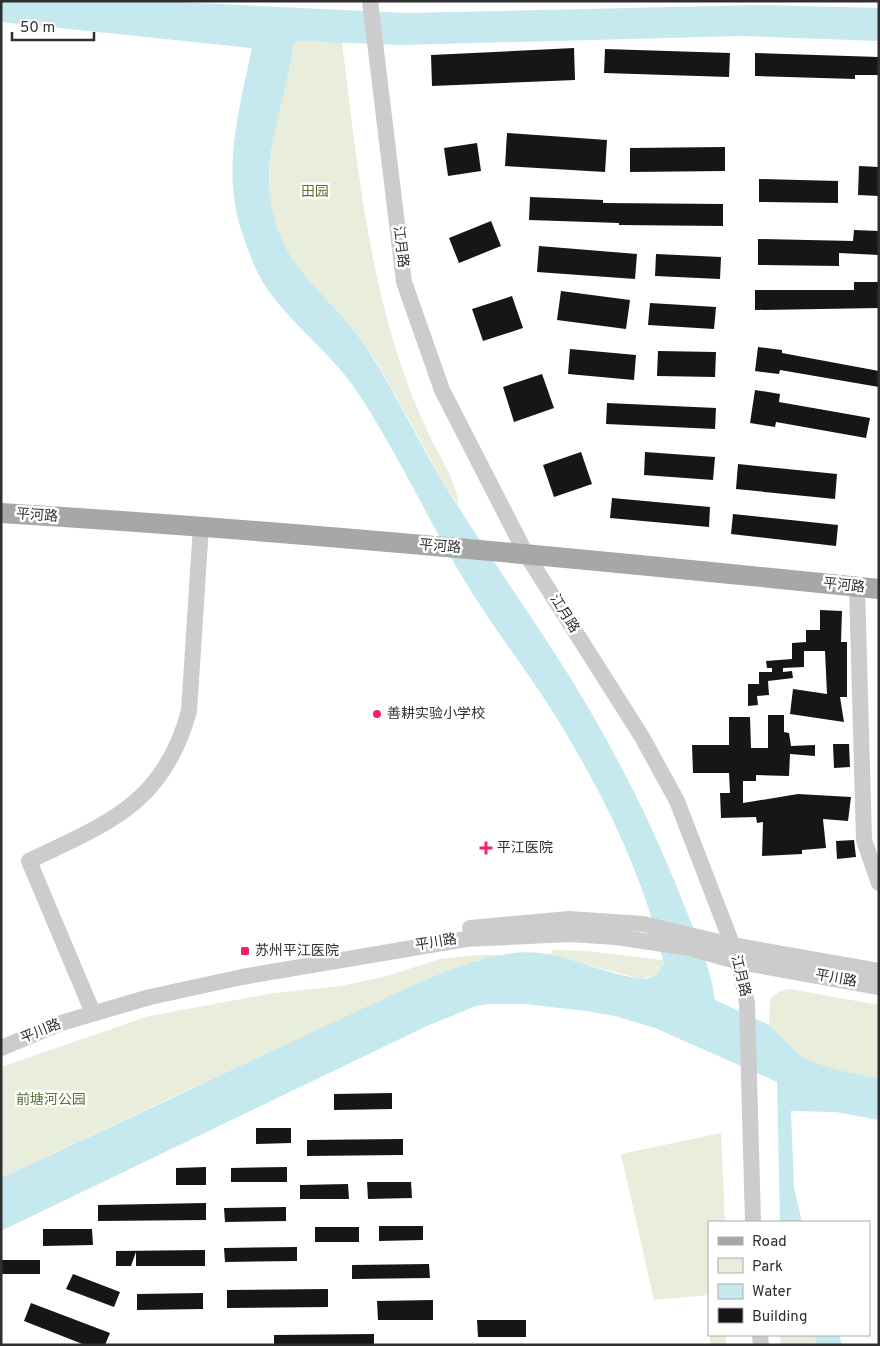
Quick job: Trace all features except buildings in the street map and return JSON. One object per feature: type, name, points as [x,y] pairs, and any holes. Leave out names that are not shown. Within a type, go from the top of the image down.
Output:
[{"type":"main road","name":"平河路","points":[[1,513],[201,526],[526,554],[879,589]]},
{"type":"street","name":"江月路","points":[[370,5],[404,282],[442,390],[526,554],[642,737],[677,801],[739,962],[747,1003],[753,1221]]},
{"type":"street","points":[[91,1008],[29,861],[107,823],[138,801],[162,772],[181,739],[189,711],[201,526]]},
{"type":"street","points":[[857,587],[864,840],[879,883]]},
{"type":"street","name":"平川路","points":[[1,1048],[61,1023],[91,1008],[149,986],[241,966],[431,932],[555,920],[643,924],[710,938],[732,945],[879,971]]},
{"type":"street","name":"平川路","points":[[1,1036],[56,1013],[448,941],[570,934],[644,941],[690,948],[739,962],[879,987]]},
{"type":"green space","name":"田园","points":[[293,42],[342,42],[362,197],[385,312],[407,382],[429,435],[452,479],[459,507],[368,349],[355,331],[298,266],[286,249],[277,229],[271,207],[269,188],[272,147]]},
{"type":"green space","points":[[552,950],[587,951],[663,960],[664,967],[657,975],[641,979],[551,955]]},
{"type":"green space","name":"前塘河公园","points":[[479,955],[513,955],[478,960],[168,1099],[1,1178],[1,1067],[149,1016],[274,993],[341,986],[387,976],[440,959]]},
{"type":"green space","points":[[790,989],[879,1005],[879,1079],[818,1065],[800,1055],[784,1041],[769,1025],[770,999],[780,991]]},
{"type":"green space","points":[[721,1133],[725,1221],[708,1221],[708,1295],[654,1300],[621,1154]]},
{"type":"green space","points":[[710,1336],[726,1336],[726,1345],[710,1345]]},
{"type":"green space","points":[[780,1336],[814,1336],[817,1345],[781,1345]]},
{"type":"water","points":[[1,1],[155,1],[407,13],[761,5],[879,8],[879,41],[741,36],[401,45],[297,41],[293,43],[272,147],[270,167],[269,188],[272,209],[279,232],[288,251],[299,268],[341,315],[368,350],[449,492],[568,674],[615,755],[643,811],[681,897],[705,961],[715,1000],[769,1025],[801,1056],[810,1061],[837,1070],[879,1079],[879,1120],[836,1112],[791,1111],[794,1188],[802,1221],[780,1221],[777,1082],[655,1028],[615,1016],[526,1004],[488,1004],[476,1006],[427,1026],[1,1231],[1,1178],[409,987],[443,973],[479,960],[516,953],[535,952],[553,955],[612,973],[646,979],[657,975],[664,964],[645,898],[633,865],[604,802],[571,741],[471,591],[360,396],[337,366],[273,297],[255,267],[239,223],[234,201],[233,179],[233,157],[238,113],[252,48],[1,22]]},
{"type":"water","points":[[814,1336],[839,1336],[842,1345],[817,1345]]},
{"type":"place","name":"善耕实验小学校","points":[[377,714]]},
{"type":"place","name":"平江医院","points":[[486,848]]},
{"type":"place","name":"苏州平江医院","points":[[245,951]]}]
